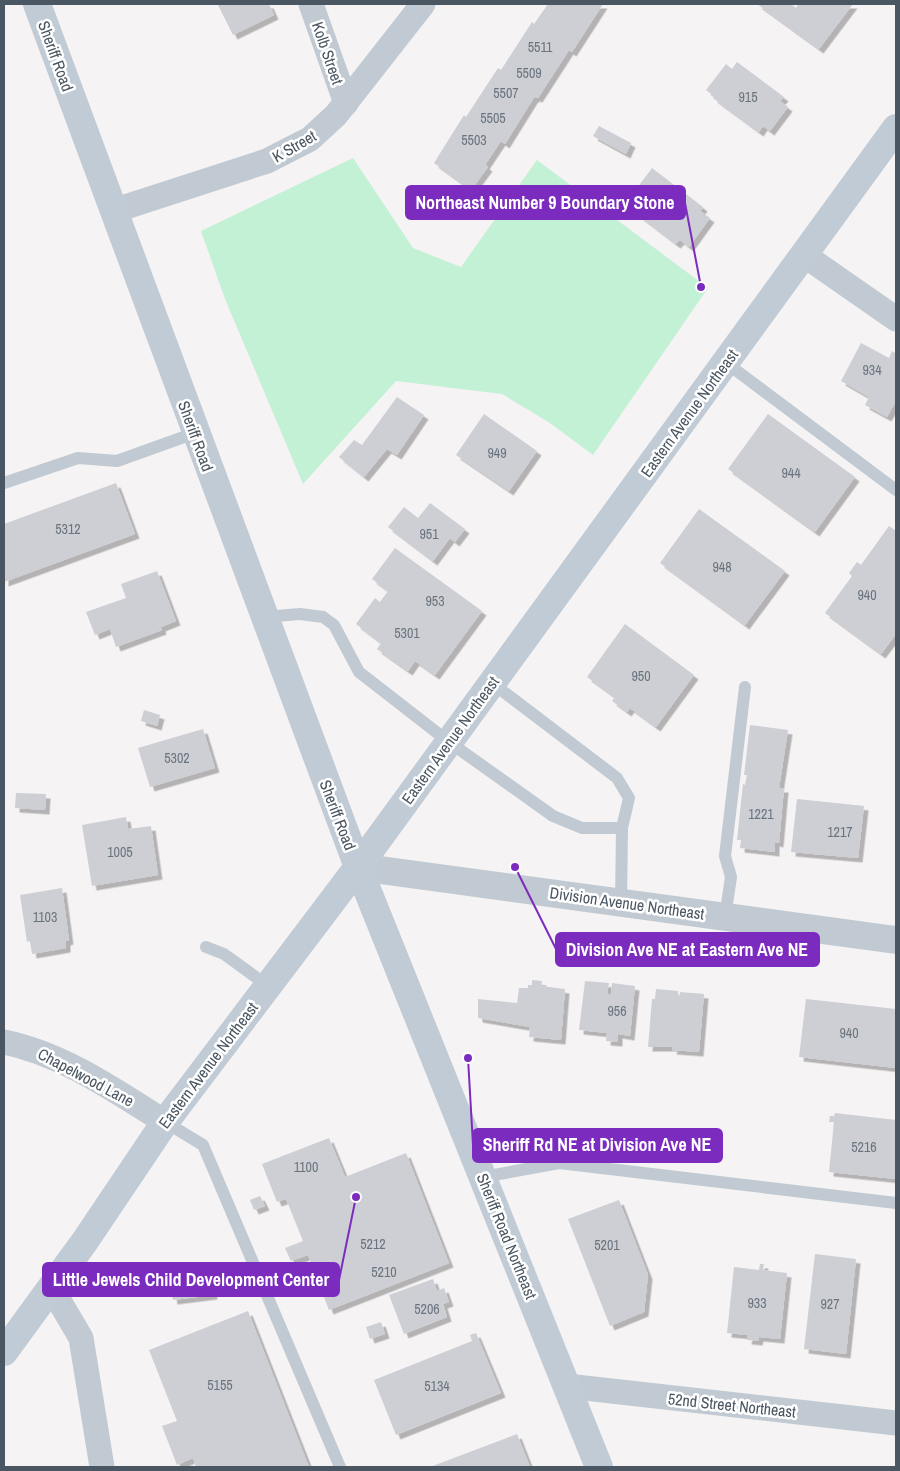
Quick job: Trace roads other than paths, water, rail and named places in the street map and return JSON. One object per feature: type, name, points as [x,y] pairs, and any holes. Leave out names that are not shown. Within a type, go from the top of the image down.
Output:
[{"type":"main road","name":"Sheriff Road","points":[[37,4],[358,867]]},
{"type":"main road","name":"Eastern Avenue Northeast","points":[[4,1352],[51,1288],[165,1122],[358,867],[896,128]]},
{"type":"main road","name":"Sheriff Road Northeast","points":[[358,867],[598,1467]]},
{"type":"street","name":"Kolb Street","points":[[311,4],[346,103]]},
{"type":"street","name":"K Street","points":[[113,211],[267,161],[291,150],[324,128],[346,103],[423,4]]},
{"type":"street","points":[[804,255],[896,320]]},
{"type":"street","name":"Division Avenue Northeast","points":[[358,867],[896,940]]},
{"type":"street","name":"Chapelwood Lane","points":[[4,1042],[30,1047],[93,1077],[165,1122]]},
{"type":"street","points":[[51,1288],[81,1338],[102,1467]]},
{"type":"street","name":"52nd Street Northeast","points":[[567,1386],[896,1423]]},
{"type":"lane","points":[[726,362],[896,490]]},
{"type":"lane","points":[[4,483],[78,458],[117,461],[195,433]]},
{"type":"lane","points":[[264,617],[300,614],[323,617],[334,625],[359,672],[449,742],[553,816],[582,828],[622,828]]},
{"type":"lane","points":[[492,683],[617,778],[629,798],[622,828],[622,902]]},
{"type":"lane","points":[[725,917],[731,877],[725,856],[745,687]]},
{"type":"lane","points":[[206,947],[224,954],[268,986]]},
{"type":"lane","points":[[165,1122],[203,1145],[340,1467]]},
{"type":"lane","points":[[483,1177],[558,1164],[896,1203]]},
{"type":"place","name":"Northeast Number 9 Boundary Stone","points":[[701,287]]},
{"type":"place","name":"Division Ave NE at Eastern Ave NE","points":[[515,867]]},
{"type":"place","name":"Sheriff Rd NE at Division Ave NE","points":[[468,1058]]},
{"type":"place","name":"Little Jewels Child Development Center","points":[[356,1197]]}]
